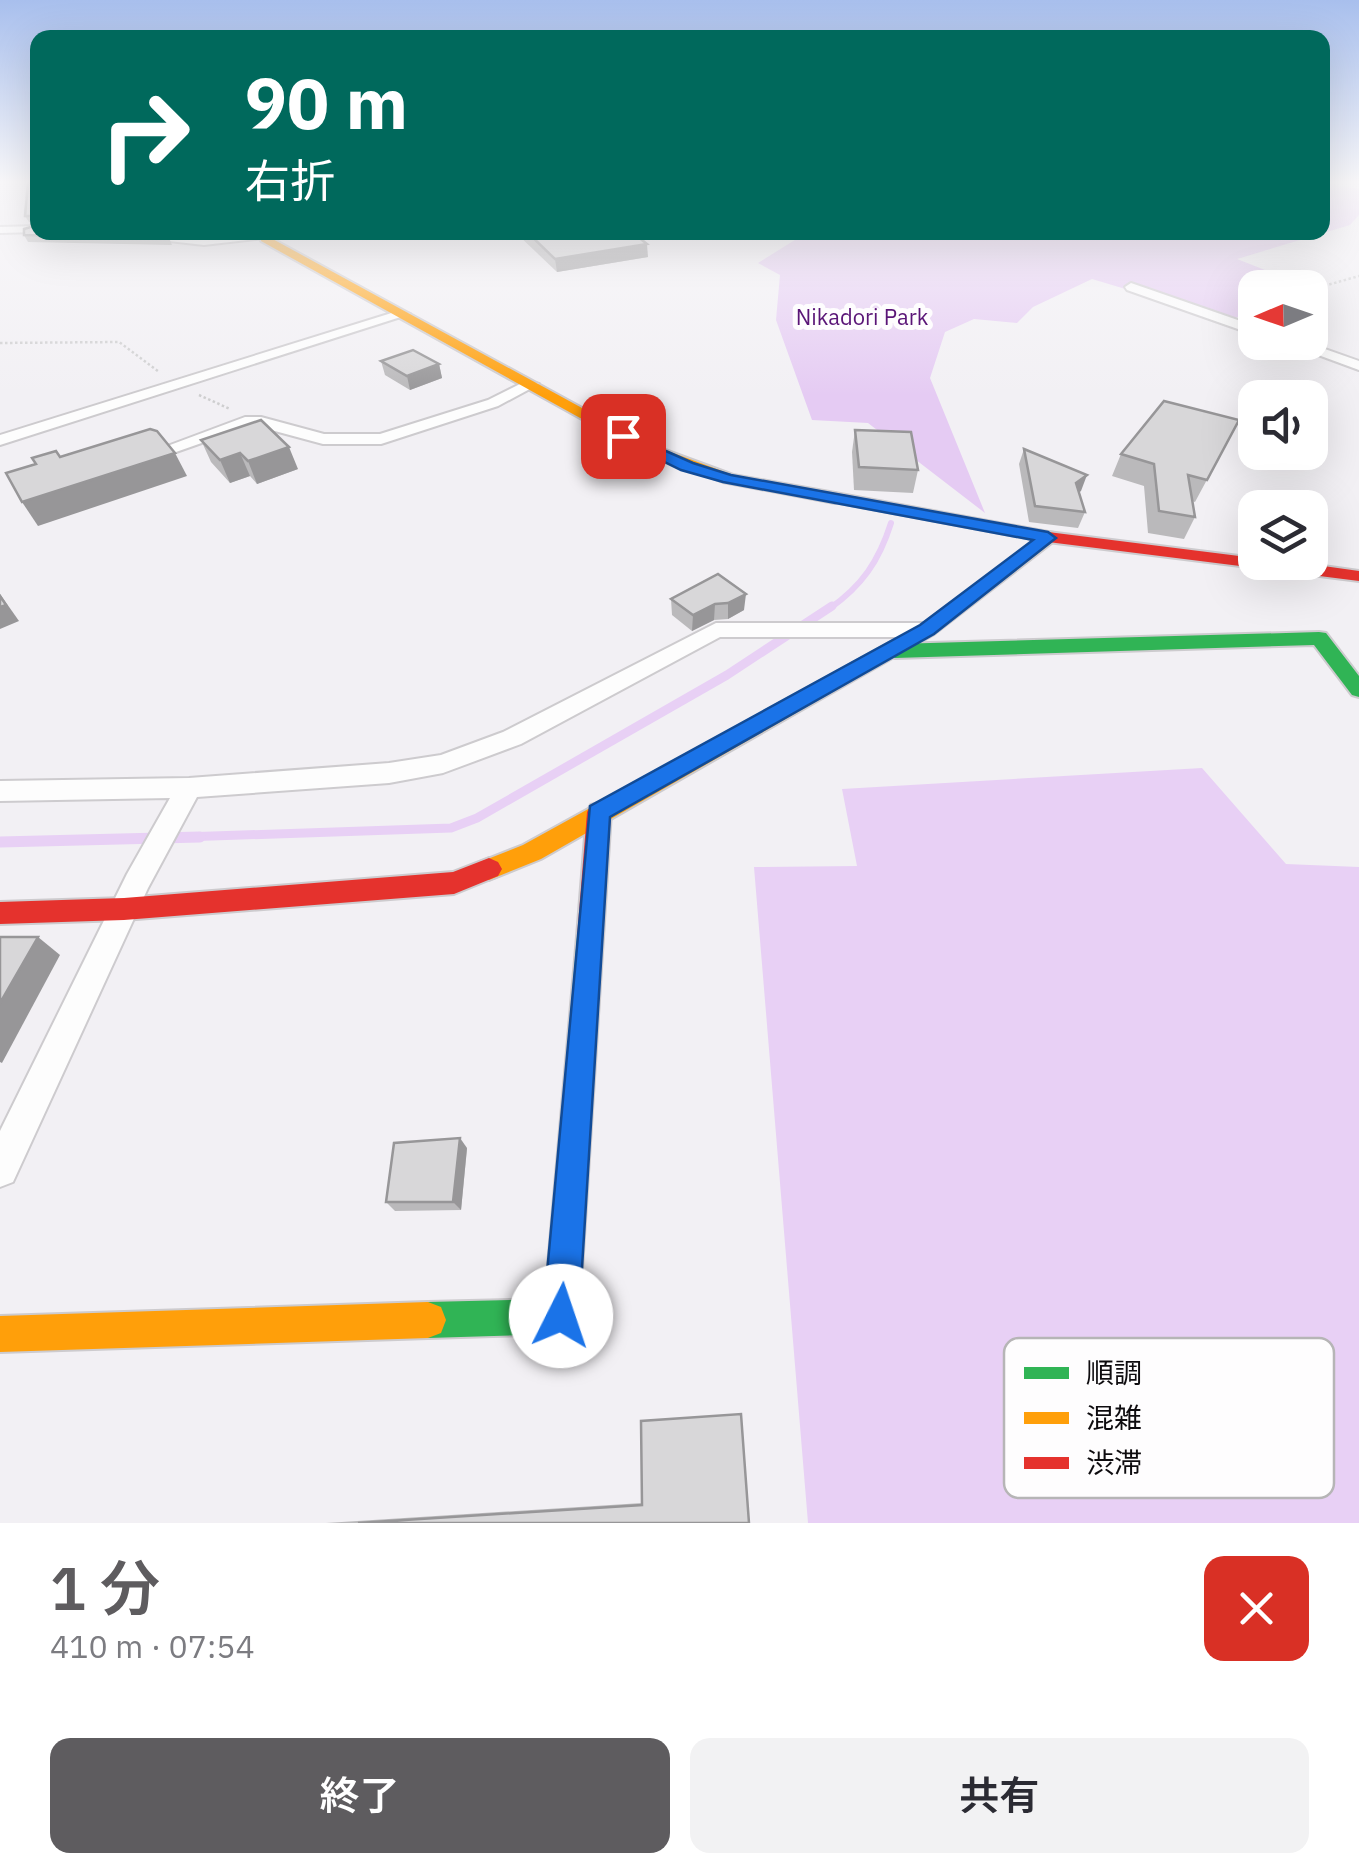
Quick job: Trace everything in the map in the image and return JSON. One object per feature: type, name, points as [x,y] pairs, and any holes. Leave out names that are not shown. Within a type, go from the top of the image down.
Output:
[{"type":"street","points":[[292,254],[641,446],[729,479],[1048,538],[1359,576]]},
{"type":"street","points":[[1131,288],[1238,325]]},
{"type":"street","points":[[0,440],[403,314]]},
{"type":"street","points":[[1328,355],[1359,366]]},
{"type":"street","points":[[170,448],[245,422],[260,422],[323,438],[381,439],[492,402],[531,384]]},
{"type":"street","points":[[0,913],[131,896],[454,883],[532,852],[927,630],[1048,538]]},
{"type":"street","points":[[0,791],[189,788],[390,773],[442,764],[512,738],[716,630],[927,630]]},
{"type":"street","points":[[889,651],[1318,638],[1359,690]]},
{"type":"street","points":[[0,1169],[131,896],[189,788]]},
{"type":"street","points":[[0,1334],[561,1316],[599,812]]},
{"type":"path","points":[[1328,285],[1359,276]]},
{"type":"path","points":[[0,343],[119,342],[178,384],[260,422]]},
{"type":"green space","name":"Nikadori Park","points":[[772,254],[1253,254],[1237,259],[1265,270],[1238,270],[1238,317],[1229,320],[1092,279],[1033,307],[1017,323],[974,319],[945,332],[930,378],[985,513],[868,423],[812,420],[776,320],[780,275],[758,263]]},
{"type":"shaded area","points":[[1202,768],[1286,864],[1359,867],[1359,1523],[808,1523],[754,867],[857,866],[842,789]]},
{"type":"building","points":[[550,254],[585,254],[555,259]]},
{"type":"building","points":[[413,350],[439,364],[407,376],[381,361]]},
{"type":"building","points":[[1164,401],[1238,420],[1207,480],[1188,475],[1195,517],[1159,511],[1154,464],[1121,454]]},
{"type":"building","points":[[261,420],[289,447],[248,461],[240,453],[220,460],[201,440]]},
{"type":"building","points":[[150,429],[157,431],[175,453],[22,502],[6,473],[36,464],[32,458],[56,451],[60,457]]},
{"type":"building","points":[[855,430],[911,432],[918,470],[859,467]]},
{"type":"building","points":[[1024,449],[1087,475],[1076,483],[1085,512],[1035,506]]},
{"type":"building","points":[[718,574],[746,594],[693,615],[671,599]]},
{"type":"building","points":[[0,937],[38,937],[0,1003]]},
{"type":"building","points":[[460,1138],[453,1202],[386,1202],[394,1143]]},
{"type":"building","points":[[741,1414],[749,1523],[358,1523],[642,1505],[641,1421]]},
{"type":"waterway","points":[[829,609],[868,572],[891,523]]},
{"type":"waterway","points":[[138,839],[451,828],[477,818],[727,675],[832,606]]},
{"type":"waterway","points":[[138,839],[200,837]]},
{"type":"waterway","points":[[0,842],[138,839]]},
{"type":"waterway","points":[[95,840],[138,839]]},
{"type":"traffic: fast","points":[[895,651],[1319,638],[1359,690]]},
{"type":"traffic: fast","points":[[428,1320],[561,1316],[590,937]]},
{"type":"traffic: slow","points":[[292,254],[641,446],[729,479],[835,498]]},
{"type":"traffic: slow","points":[[489,869],[532,852],[927,630],[1048,537]]},
{"type":"traffic: slow","points":[[0,1334],[428,1320]]},
{"type":"traffic: jam","points":[[835,498],[1048,537],[1359,576]]},
{"type":"traffic: jam","points":[[590,937],[599,812]]},
{"type":"traffic: jam","points":[[0,913],[124,909],[454,883],[489,869]]},
{"type":"route","points":[[561,1316],[599,812],[927,630],[1048,538],[729,479],[687,466],[623,436]]}]
